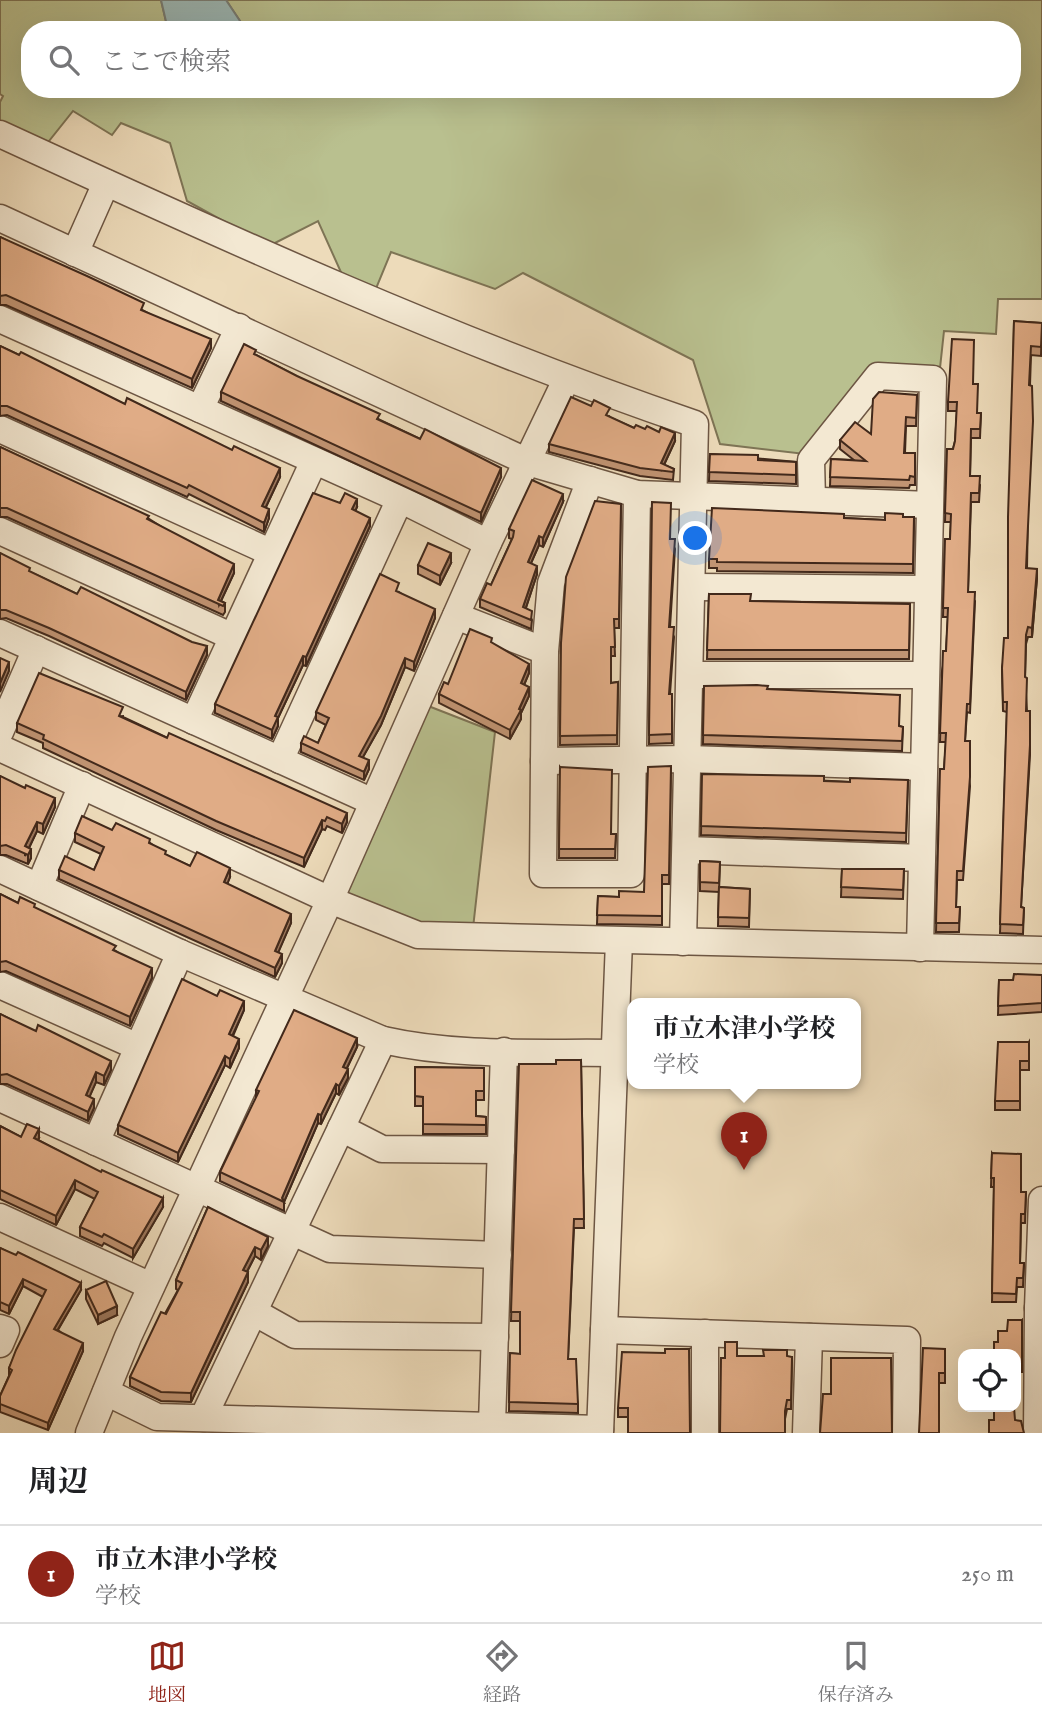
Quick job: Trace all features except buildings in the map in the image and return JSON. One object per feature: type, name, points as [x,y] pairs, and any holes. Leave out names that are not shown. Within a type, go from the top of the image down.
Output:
[{"type":"street","points":[[0,134],[364,299],[566,380],[695,424],[696,496],[683,942]]},
{"type":"street","points":[[75,253],[106,183]]},
{"type":"street","points":[[0,218],[528,462],[637,494],[930,505]]},
{"type":"street","points":[[0,319],[400,499],[488,543]]},
{"type":"street","points":[[200,409],[239,327]]},
{"type":"street","points":[[812,500],[811,460],[878,376],[933,379],[920,948]]},
{"type":"street","points":[[89,1433],[151,1286],[330,900],[488,543],[566,380]]},
{"type":"street","points":[[0,429],[270,552]]},
{"type":"street","points":[[194,721],[314,461]]},
{"type":"street","points":[[590,480],[551,583],[545,651],[543,874],[631,874],[637,494]]},
{"type":"street","points":[[280,760],[400,499]]},
{"type":"street","points":[[0,531],[233,637]]},
{"type":"street","points":[[693,587],[928,589]]},
{"type":"street","points":[[456,616],[545,651]]},
{"type":"street","points":[[0,633],[373,802]]},
{"type":"street","points":[[0,732],[36,649]]},
{"type":"street","points":[[691,675],[926,675]]},
{"type":"street","points":[[0,748],[330,900],[418,935],[1042,950]]},
{"type":"street","points":[[544,761],[688,759],[924,767]]},
{"type":"street","points":[[39,887],[82,785]]},
{"type":"street","points":[[685,850],[922,858]]},
{"type":"street","points":[[0,869],[180,953],[383,1040],[408,1046],[614,1053]]},
{"type":"street","points":[[106,1392],[157,1417],[211,1423],[492,1424],[600,1431],[619,941]]},
{"type":"street","points":[[96,1142],[180,953]]},
{"type":"street","points":[[0,985],[138,1046]]},
{"type":"street","points":[[211,1423],[254,1312],[383,1040]]},
{"type":"street","points":[[492,1424],[504,1051]]},
{"type":"street","points":[[0,1098],[330,1249],[498,1255]]},
{"type":"street","points":[[341,1128],[382,1149],[501,1150]]},
{"type":"street","points":[[1037,1433],[1042,1200]]},
{"type":"street","points":[[0,1217],[151,1286]]},
{"type":"street","points":[[254,1312],[295,1335],[495,1337]]},
{"type":"street","points":[[0,1328],[6,1331],[0,1344]]},
{"type":"street","points":[[604,1330],[907,1340],[906,1433]]},
{"type":"street","points":[[705,1334],[705,1433]]},
{"type":"street","points":[[806,1433],[809,1337]]},
{"type":"green space","points":[[0,0],[161,0],[166,21],[21,21],[21,98],[1021,98],[1021,21],[240,21],[226,0],[1042,0],[1042,299],[998,299],[996,334],[944,331],[940,368],[868,369],[805,454],[720,444],[693,360],[523,273],[495,289],[391,252],[375,291],[344,279],[318,221],[269,246],[187,201],[170,143],[121,123],[112,135],[73,111],[45,146],[0,125],[0,102],[3,96],[0,94]]},
{"type":"green space","points":[[418,702],[495,732],[472,937],[330,900]]},
{"type":"water","points":[[161,0],[226,0],[240,21],[166,21]]},
{"type":"place","name":"市立木津小学校","points":[[744,1170]]}]
